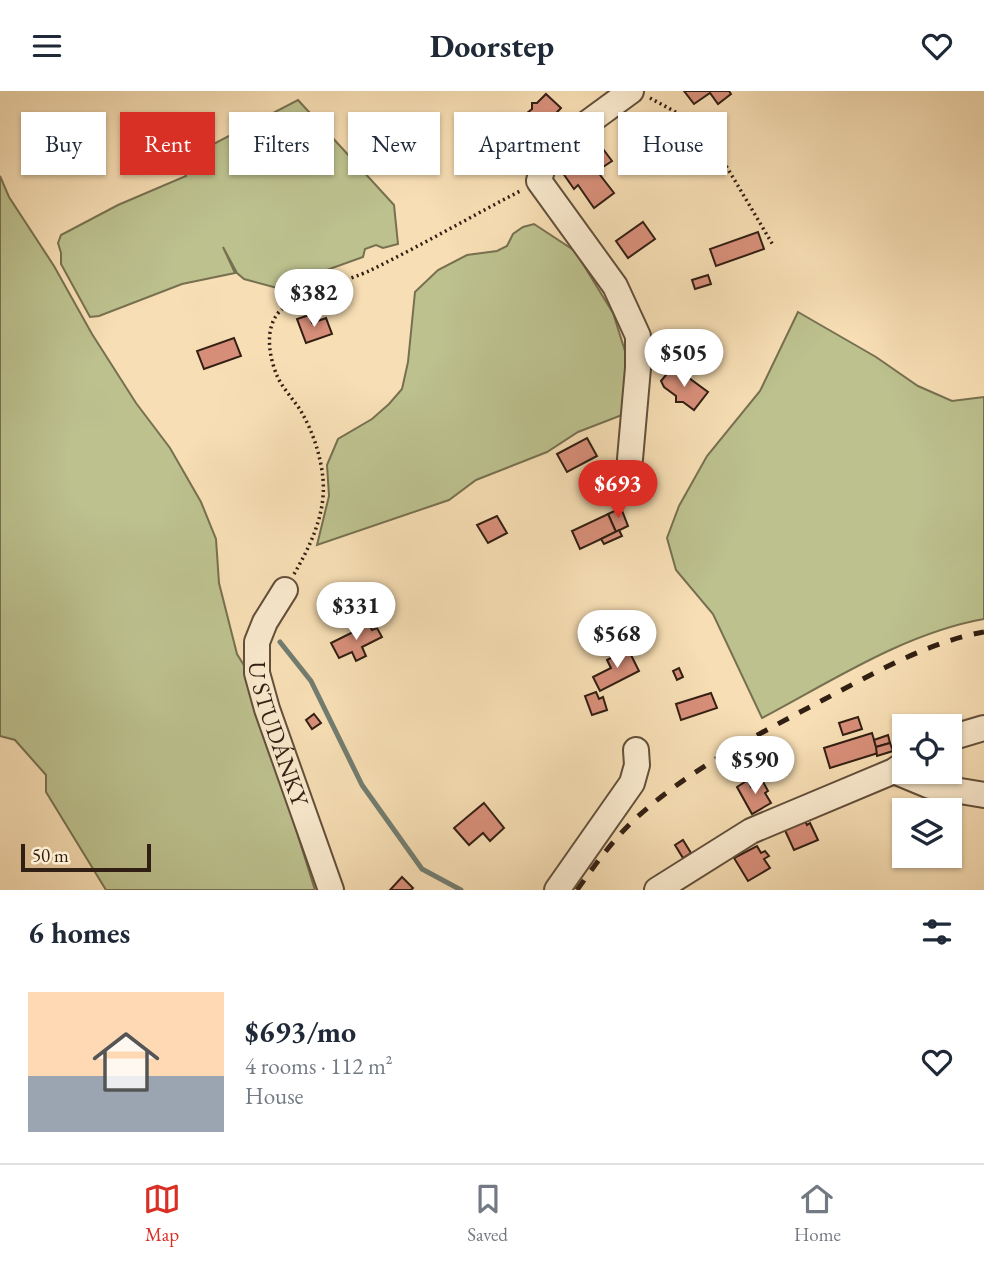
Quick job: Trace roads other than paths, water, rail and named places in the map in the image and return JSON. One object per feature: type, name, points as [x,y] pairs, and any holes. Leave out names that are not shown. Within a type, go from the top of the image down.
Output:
[{"type":"street","points":[[630,459],[638,336],[615,286],[539,181],[545,159],[562,143],[639,94]]},
{"type":"street","name":"U STUDÁNKY","points":[[285,590],[265,622],[257,642],[257,673],[267,709],[331,890]]},
{"type":"street","points":[[962,734],[984,728]]},
{"type":"street","points":[[557,890],[632,783],[637,765],[636,750]]},
{"type":"street","points":[[657,890],[751,831],[892,770]]},
{"type":"street","points":[[927,784],[984,795]]},
{"type":"waterway","points":[[280,642],[311,681],[362,785],[422,869],[461,890]]},
{"type":"railway","points":[[577,890],[634,820],[677,785],[724,754],[901,660],[942,643],[984,632]]}]
